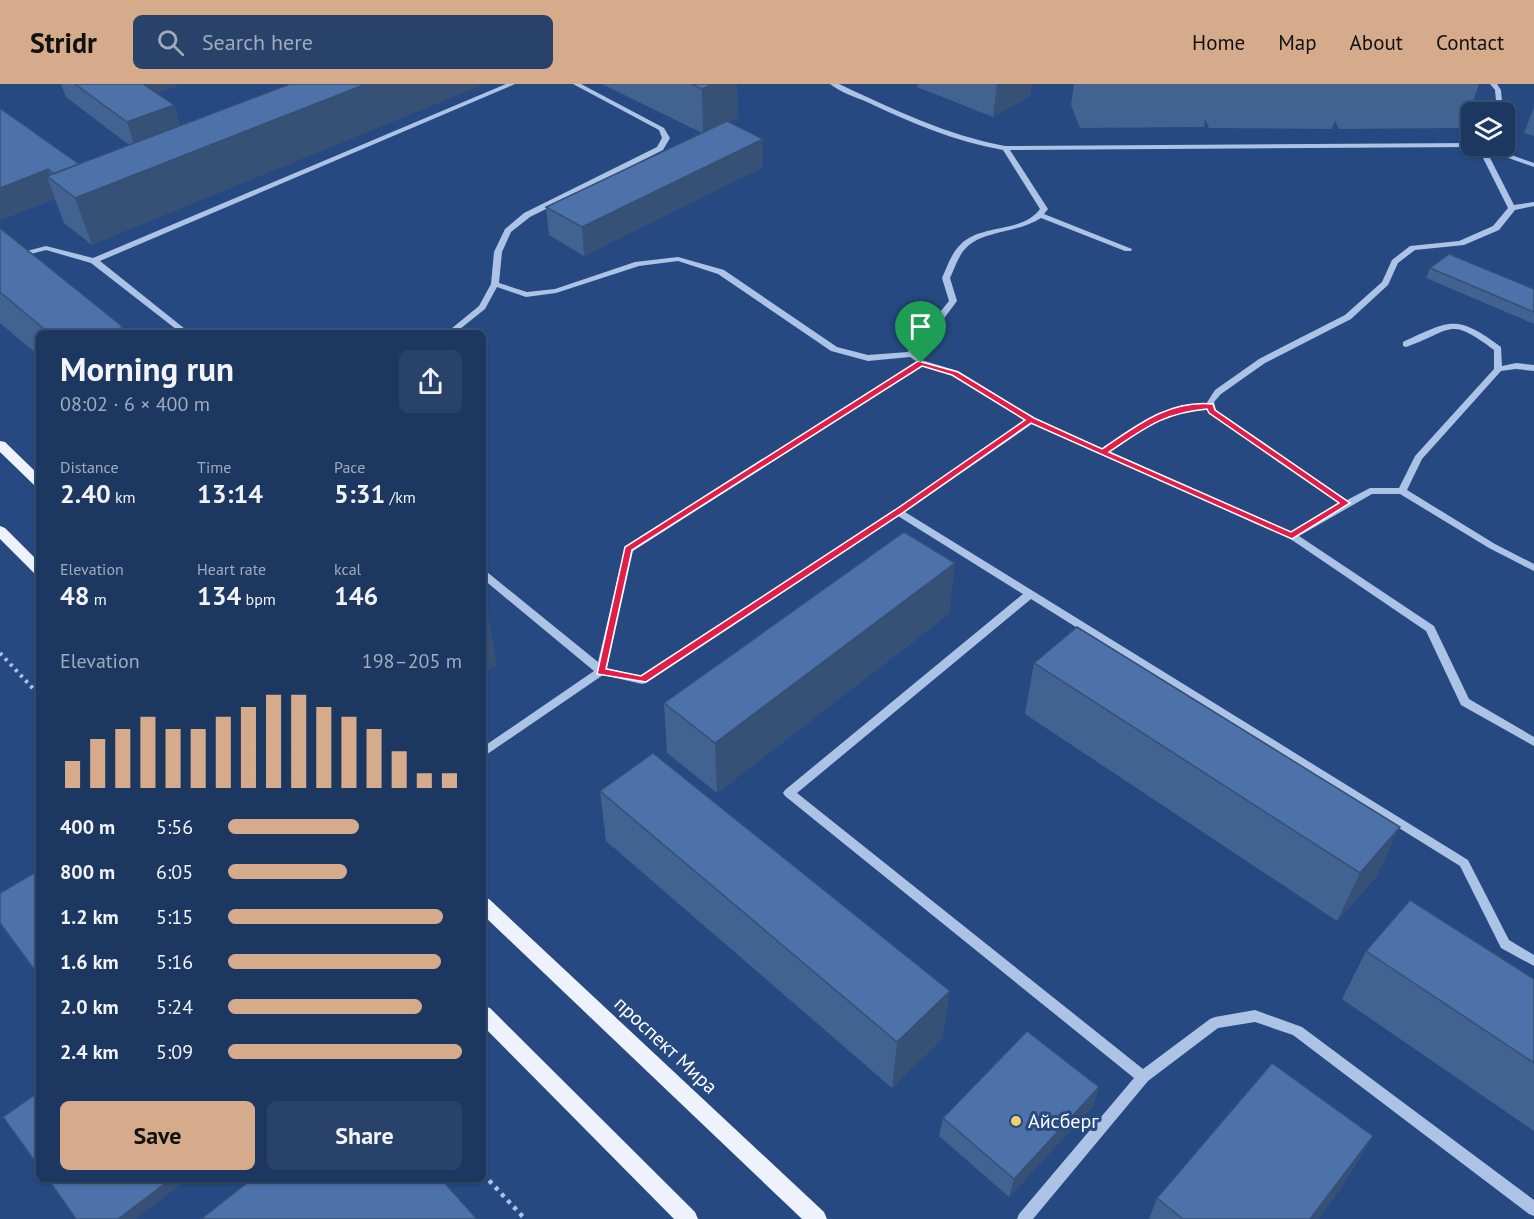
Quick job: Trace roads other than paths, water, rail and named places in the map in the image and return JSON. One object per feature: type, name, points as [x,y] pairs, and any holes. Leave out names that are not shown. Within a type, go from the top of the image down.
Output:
[{"type":"main road","points":[[0,445],[36,479]]},
{"type":"main road","points":[[0,531],[36,567]]},
{"type":"main road","name":"проспект Мира","points":[[486,907],[817,1219]]},
{"type":"main road","points":[[486,1017],[688,1219]]},
{"type":"lane","points":[[94,261],[512,84]]},
{"type":"lane","points":[[454,330],[482,307],[495,284],[498,252],[508,231],[527,215],[660,148],[666,138],[662,129],[576,84]]},
{"type":"lane","points":[[833,84],[950,137],[978,145],[1005,148],[1461,146]]},
{"type":"lane","points":[[1493,84],[1498,90],[1499,102]]},
{"type":"lane","points":[[1005,148],[1044,209],[1041,215],[1024,225],[982,235],[959,250],[946,278],[953,301],[939,319],[913,342],[912,354],[921,363],[955,373],[1031,420],[1292,536],[1431,629],[1465,702],[1534,742]]},
{"type":"lane","points":[[1486,156],[1512,208]]},
{"type":"lane","points":[[1509,156],[1534,165]]},
{"type":"lane","points":[[1346,503],[1212,411],[1210,406],[1213,397],[1262,361],[1348,317],[1385,283],[1395,262],[1413,248],[1461,243],[1496,228],[1512,208],[1534,204]]},
{"type":"lane","points":[[1041,215],[1128,249]]},
{"type":"lane","points":[[0,260],[46,248],[94,261],[182,330]]},
{"type":"lane","points":[[495,284],[526,295],[556,291],[638,264],[678,259],[721,272],[834,349],[868,358],[912,354]]},
{"type":"lane","points":[[1406,344],[1449,324],[1471,328],[1498,349],[1498,369]]},
{"type":"lane","points":[[486,751],[601,671],[628,549],[921,363]]},
{"type":"lane","points":[[1402,491],[1418,458],[1498,369],[1516,366],[1534,368]]},
{"type":"lane","points":[[1103,452],[1150,421],[1178,409],[1210,406]]},
{"type":"lane","points":[[486,576],[601,671],[642,680],[898,512],[1031,420]]},
{"type":"lane","points":[[1292,536],[1370,491],[1402,491],[1492,546],[1534,568]]},
{"type":"lane","points":[[898,512],[1464,863],[1505,944],[1534,961]]},
{"type":"lane","points":[[1030,594],[789,793],[1143,1077]]},
{"type":"lane","points":[[1024,1219],[1143,1077],[1215,1023],[1255,1016],[1297,1031],[1534,1209]]},
{"type":"place","name":"Айсберг","points":[[1016,1121]]}]
